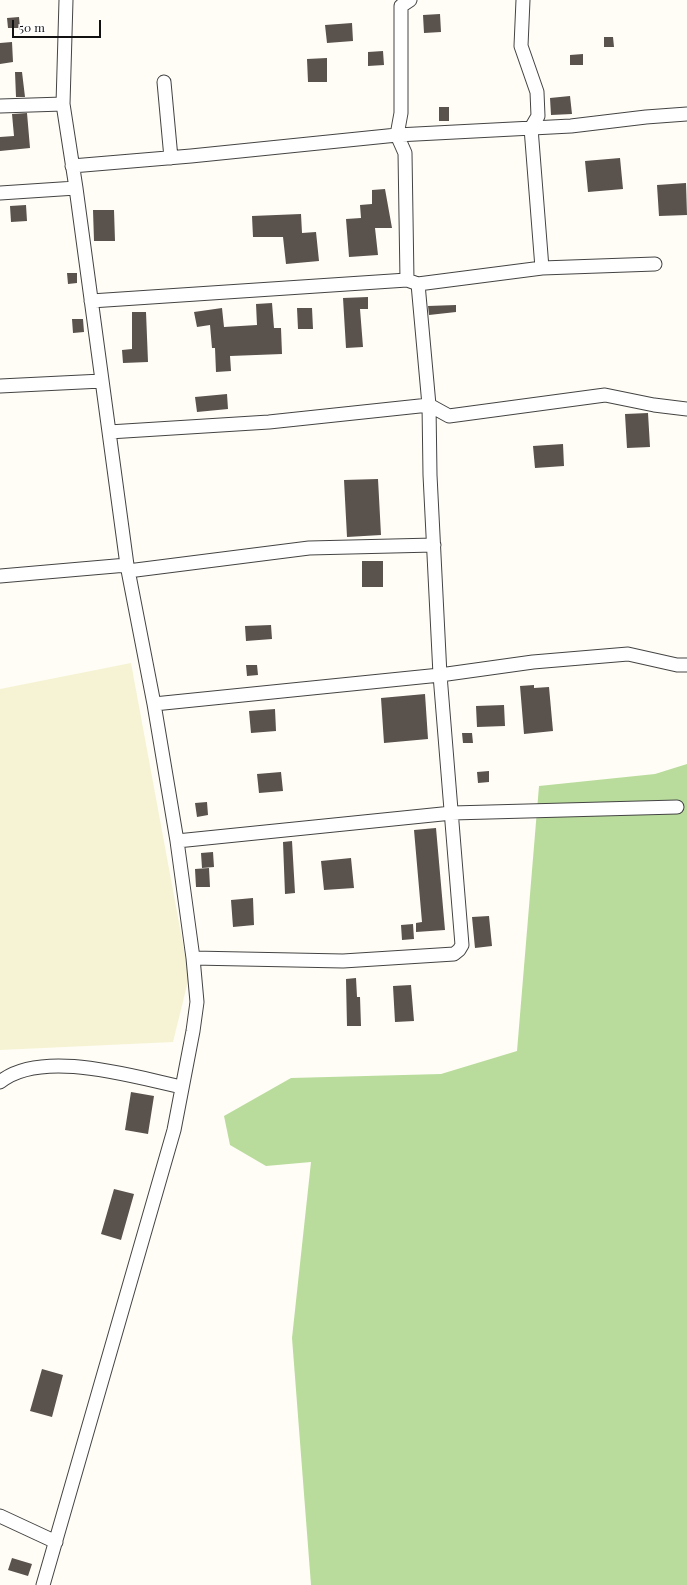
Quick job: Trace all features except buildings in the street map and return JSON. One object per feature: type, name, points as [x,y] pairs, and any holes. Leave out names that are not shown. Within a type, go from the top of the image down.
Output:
[{"type":"street","points":[[42,1585],[56,1542],[174,1130],[197,1002],[193,958],[177,841],[154,704],[127,568],[76,188],[63,104],[66,0]]},
{"type":"street","points":[[193,958],[343,961],[454,954],[462,945],[440,675],[430,475],[430,405],[412,282],[405,152],[397,135],[401,113],[401,6],[410,0]]},
{"type":"street","points":[[523,0],[521,46],[537,92],[538,116],[531,128],[542,268]]},
{"type":"street","points":[[164,82],[171,158]]},
{"type":"street","points":[[0,106],[63,104]]},
{"type":"street","points":[[72,166],[171,158],[397,135],[571,126],[646,117],[687,114]]},
{"type":"street","points":[[0,193],[76,188]]},
{"type":"street","points":[[91,301],[412,282],[542,268],[655,264]]},
{"type":"street","points":[[0,386],[102,381]]},
{"type":"street","points":[[109,432],[269,422],[430,405],[448,416],[605,395],[654,405],[687,409]]},
{"type":"street","points":[[0,576],[127,568],[309,548],[434,545]]},
{"type":"street","points":[[154,704],[440,675],[533,662],[628,654],[677,665],[687,665]]},
{"type":"street","points":[[177,841],[452,813],[677,807]]},
{"type":"street","points":[[0,1082],[7,1077],[35,1067],[83,1066],[182,1087]]},
{"type":"street","points":[[0,1516],[56,1542]]},
{"type":"shaded area","points":[[131,663],[189,977],[173,1042],[0,1050],[0,689]]},
{"type":"green space","points":[[687,764],[687,1585],[311,1585],[292,1338],[311,1162],[266,1166],[230,1145],[224,1116],[291,1078],[441,1074],[517,1051],[539,786],[655,774]]}]
